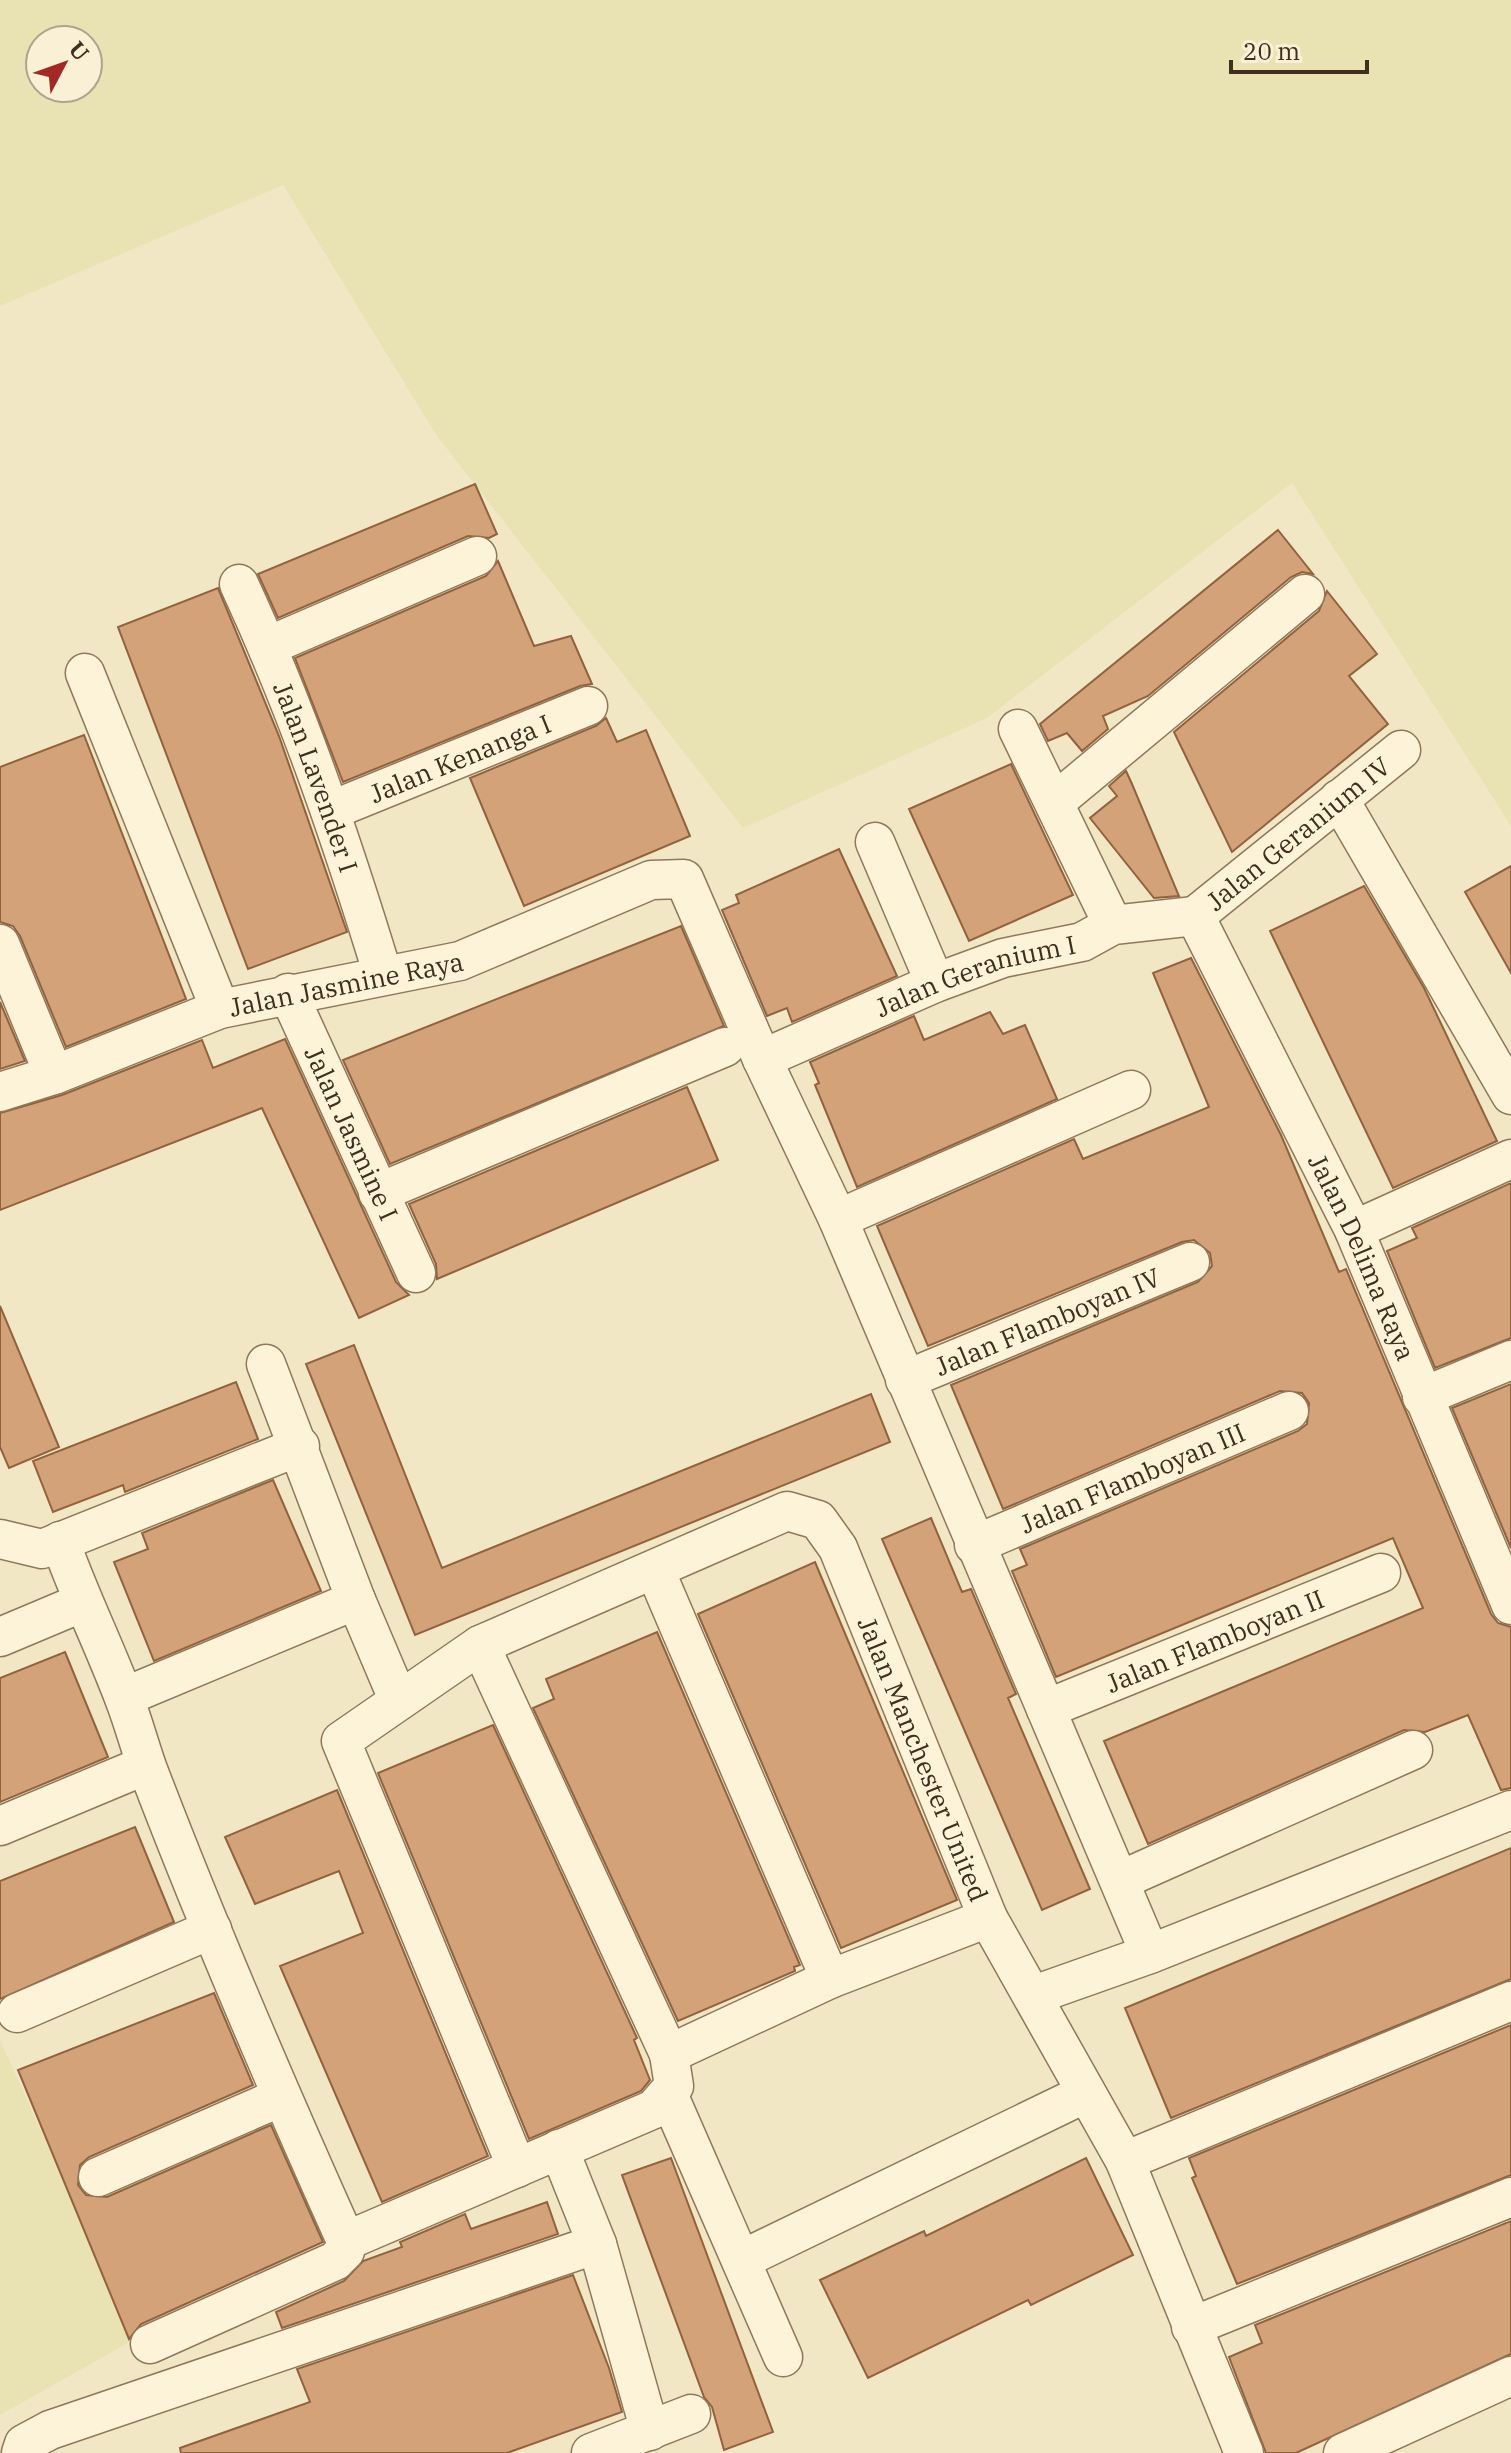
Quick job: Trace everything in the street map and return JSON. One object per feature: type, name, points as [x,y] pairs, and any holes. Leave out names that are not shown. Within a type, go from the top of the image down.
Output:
[{"type":"street","points":[[268,646],[477,556]]},
{"type":"street","name":"Jalan Lavender I","points":[[239,584],[268,646],[332,810],[383,975]]},
{"type":"street","points":[[1055,802],[1305,594]]},
{"type":"street","points":[[85,673],[220,1009]]},
{"type":"street","name":"Jalan Kenanga I","points":[[332,810],[588,706]]},
{"type":"street","points":[[1018,729],[1113,925]]},
{"type":"street","name":"Jalan Geranium IV","points":[[1195,916],[1401,750]]},
{"type":"street","points":[[1339,799],[1511,1095]]},
{"type":"street","points":[[875,842],[935,983]]},
{"type":"street","name":"Jalan Jasmine Raya","points":[[0,1092],[54,1075],[220,1009],[460,961],[651,880],[678,878],[689,883],[762,1059]]},
{"type":"street","name":"Jalan Geranium I","points":[[762,1059],[935,983],[1003,958],[1082,942],[1113,925],[1195,916]]},
{"type":"street","name":"Jalan Delima Raya","points":[[1195,916],[1354,1230],[1422,1397],[1502,1562],[1511,1605]]},
{"type":"street","points":[[0,944],[54,1075]]},
{"type":"street","name":"Jalan Jasmine I","points":[[288,993],[416,1273]]},
{"type":"street","points":[[378,1193],[725,1047]]},
{"type":"street","points":[[762,1059],[838,1219],[1150,1954]]},
{"type":"street","points":[[838,1219],[1131,1090]]},
{"type":"street","points":[[1354,1230],[1511,1159]]},
{"type":"street","name":"Jalan Flamboyan IV","points":[[905,1380],[1190,1262]]},
{"type":"street","points":[[1422,1397],[1511,1360]]},
{"type":"street","points":[[266,1364],[300,1446],[356,1600],[398,1699]]},
{"type":"street","name":"Jalan Flamboyan III","points":[[974,1545],[1289,1411]]},
{"type":"street","points":[[0,1539],[42,1549],[300,1446]]},
{"type":"street","name":"Jalan Manchester United","points":[[655,1570],[787,1511],[818,1520],[838,1548],[988,1918],[1125,2161],[1244,2453]]},
{"type":"street","points":[[60,1541],[81,1603],[124,1697],[146,1765],[212,1929],[281,2097],[346,2241],[345,2251],[335,2261],[150,2344]]},
{"type":"street","points":[[517,2168],[341,1741],[480,1645],[655,1570],[830,1979]]},
{"type":"street","name":"Jalan Flamboyan II","points":[[1046,1709],[1381,1573]]},
{"type":"street","points":[[124,1697],[356,1600]]},
{"type":"street","points":[[0,1637],[81,1603]]},
{"type":"street","points":[[346,2241],[645,2114],[668,2094],[675,2080],[669,2054],[480,1645]]},
{"type":"street","points":[[1121,1880],[1413,1750]]},
{"type":"street","points":[[0,1826],[146,1765]]},
{"type":"street","points":[[1034,1995],[1150,1954],[1511,1810]]},
{"type":"street","points":[[669,2054],[830,1979],[988,1918]]},
{"type":"street","points":[[17,2013],[212,1929]]},
{"type":"street","points":[[1125,2161],[1511,2001]]},
{"type":"street","points":[[741,2260],[1086,2093]]},
{"type":"street","points":[[668,2094],[783,2357]]},
{"type":"street","points":[[98,2177],[281,2097]]},
{"type":"street","points":[[559,2149],[597,2244],[650,2431]]},
{"type":"street","points":[[1191,2327],[1511,2197]]},
{"type":"street","points":[[21,2453],[24,2444],[50,2430],[597,2244]]},
{"type":"street","points":[[1343,2453],[1511,2376]]},
{"type":"street","points":[[591,2453],[691,2414]]},
{"type":"shaded area","points":[[0,0],[1511,0],[1511,826],[1292,483],[987,718],[743,828],[437,436],[283,185],[0,306]]},
{"type":"shaded area","points":[[0,2040],[135,2339],[0,2415]]},
{"type":"building","points":[[475,484],[497,534],[489,538],[468,536],[278,618],[258,574]]},
{"type":"building","points":[[1278,530],[1313,574],[1302,572],[1291,577],[1148,696],[1103,716],[1108,729],[1082,751],[1067,733],[1048,741],[1040,724]]},
{"type":"building","points":[[498,561],[534,646],[571,636],[592,684],[580,686],[343,782],[295,658],[486,576]]},
{"type":"building","points":[[218,588],[279,736],[347,932],[248,969],[118,627]]},
{"type":"building","points":[[1327,591],[1377,654],[1349,676],[1388,724],[1232,852],[1174,732],[1319,611]]},
{"type":"building","points":[[606,718],[617,742],[646,730],[690,836],[524,906],[470,778],[596,726]]},
{"type":"building","points":[[84,735],[186,999],[66,1047],[20,936],[13,926],[0,922],[0,767]]},
{"type":"building","points":[[1011,764],[1073,895],[969,941],[909,809]]},
{"type":"building","points":[[1126,771],[1179,896],[1154,898],[1090,818],[1117,796],[1109,786]]},
{"type":"building","points":[[839,849],[897,976],[792,1022],[787,1008],[767,1016],[722,910],[739,903],[736,895]]},
{"type":"building","points":[[1511,866],[1511,973],[1465,892]]},
{"type":"building","points":[[1364,886],[1424,988],[1497,1141],[1393,1188],[1270,931]]},
{"type":"building","points":[[681,926],[724,1026],[390,1164],[343,1060]]},
{"type":"building","points":[[1191,958],[1281,1135],[1339,1272],[1346,1269],[1491,1614],[1498,1623],[1511,1627],[1511,1788],[1501,1790],[1468,1715],[1425,1732],[1404,1730],[1148,1844],[1104,1741],[1423,1608],[1393,1538],[1056,1677],[1012,1571],[1027,1565],[1020,1549],[1298,1431],[1307,1424],[1309,1403],[1302,1393],[1280,1391],[1003,1509],[951,1385],[1198,1282],[1212,1266],[1210,1253],[1194,1240],[1182,1242],[928,1346],[877,1226],[1074,1139],[1083,1159],[1209,1107],[1153,973]]},
{"type":"building","points":[[0,1002],[25,1061],[0,1069]]},
{"type":"building","points":[[990,1012],[1003,1034],[1025,1025],[1057,1099],[857,1187],[815,1085],[819,1083],[810,1062],[914,1016],[924,1040]]},
{"type":"building","points":[[285,1039],[396,1282],[409,1295],[359,1318],[262,1108],[0,1210],[0,1113],[62,1095],[202,1040],[213,1068]]},
{"type":"building","points":[[687,1087],[718,1160],[437,1279],[436,1264],[409,1204]]},
{"type":"building","points":[[1511,1183],[1511,1338],[1435,1368],[1387,1251],[1417,1238],[1412,1228]]},
{"type":"building","points":[[0,1306],[59,1447],[9,1468],[0,1447]]},
{"type":"building","points":[[354,1345],[442,1568],[871,1394],[890,1442],[415,1635],[306,1364]]},
{"type":"building","points":[[236,1382],[258,1439],[125,1492],[123,1485],[53,1512],[33,1461]]},
{"type":"building","points":[[1511,1384],[1511,1548],[1452,1408]]},
{"type":"building","points":[[273,1480],[321,1591],[154,1661],[114,1562],[148,1549],[142,1533]]},
{"type":"building","points":[[931,1518],[962,1592],[971,1589],[1016,1694],[1008,1698],[1090,1889],[1042,1910],[882,1539]]},
{"type":"building","points":[[815,1562],[957,1900],[841,1948],[698,1614]]},
{"type":"building","points":[[657,1632],[800,1965],[794,1967],[795,1971],[678,2021],[533,1708],[554,1699],[546,1679]]},
{"type":"building","points":[[65,1652],[108,1757],[0,1802],[0,1678]]},
{"type":"building","points":[[493,1725],[637,2038],[634,2040],[650,2080],[641,2091],[529,2139],[378,1773]]},
{"type":"building","points":[[337,1790],[488,2156],[382,2202],[280,1966],[363,1933],[339,1871],[255,1904],[225,1837]]},
{"type":"building","points":[[135,1827],[174,1922],[0,1999],[0,1881]]},
{"type":"building","points":[[1511,1848],[1511,1979],[1171,2118],[1125,2008]]},
{"type":"building","points":[[214,1993],[253,2085],[89,2157],[80,2165],[78,2185],[86,2195],[107,2197],[271,2125],[323,2242],[141,2324],[129,2339],[18,2070]]},
{"type":"building","points":[[1511,2025],[1511,2175],[1237,2284],[1192,2178],[1196,2176],[1189,2158]]},
{"type":"building","points":[[671,2158],[773,2432],[724,2450],[712,2407],[704,2397],[622,2175]]},
{"type":"building","points":[[1086,2158],[1133,2255],[1031,2305],[1028,2300],[868,2378],[820,2280],[924,2231],[926,2236]]},
{"type":"building","points":[[547,2202],[558,2234],[282,2328],[276,2312],[344,2281],[363,2261],[402,2247],[400,2242],[465,2214],[471,2229]]},
{"type":"building","points":[[1511,2221],[1511,2354],[1296,2453],[1266,2453],[1229,2357],[1262,2343],[1255,2325]]},
{"type":"building","points":[[573,2275],[609,2368],[622,2412],[507,2453],[181,2453],[180,2448],[310,2402],[297,2369]]}]
